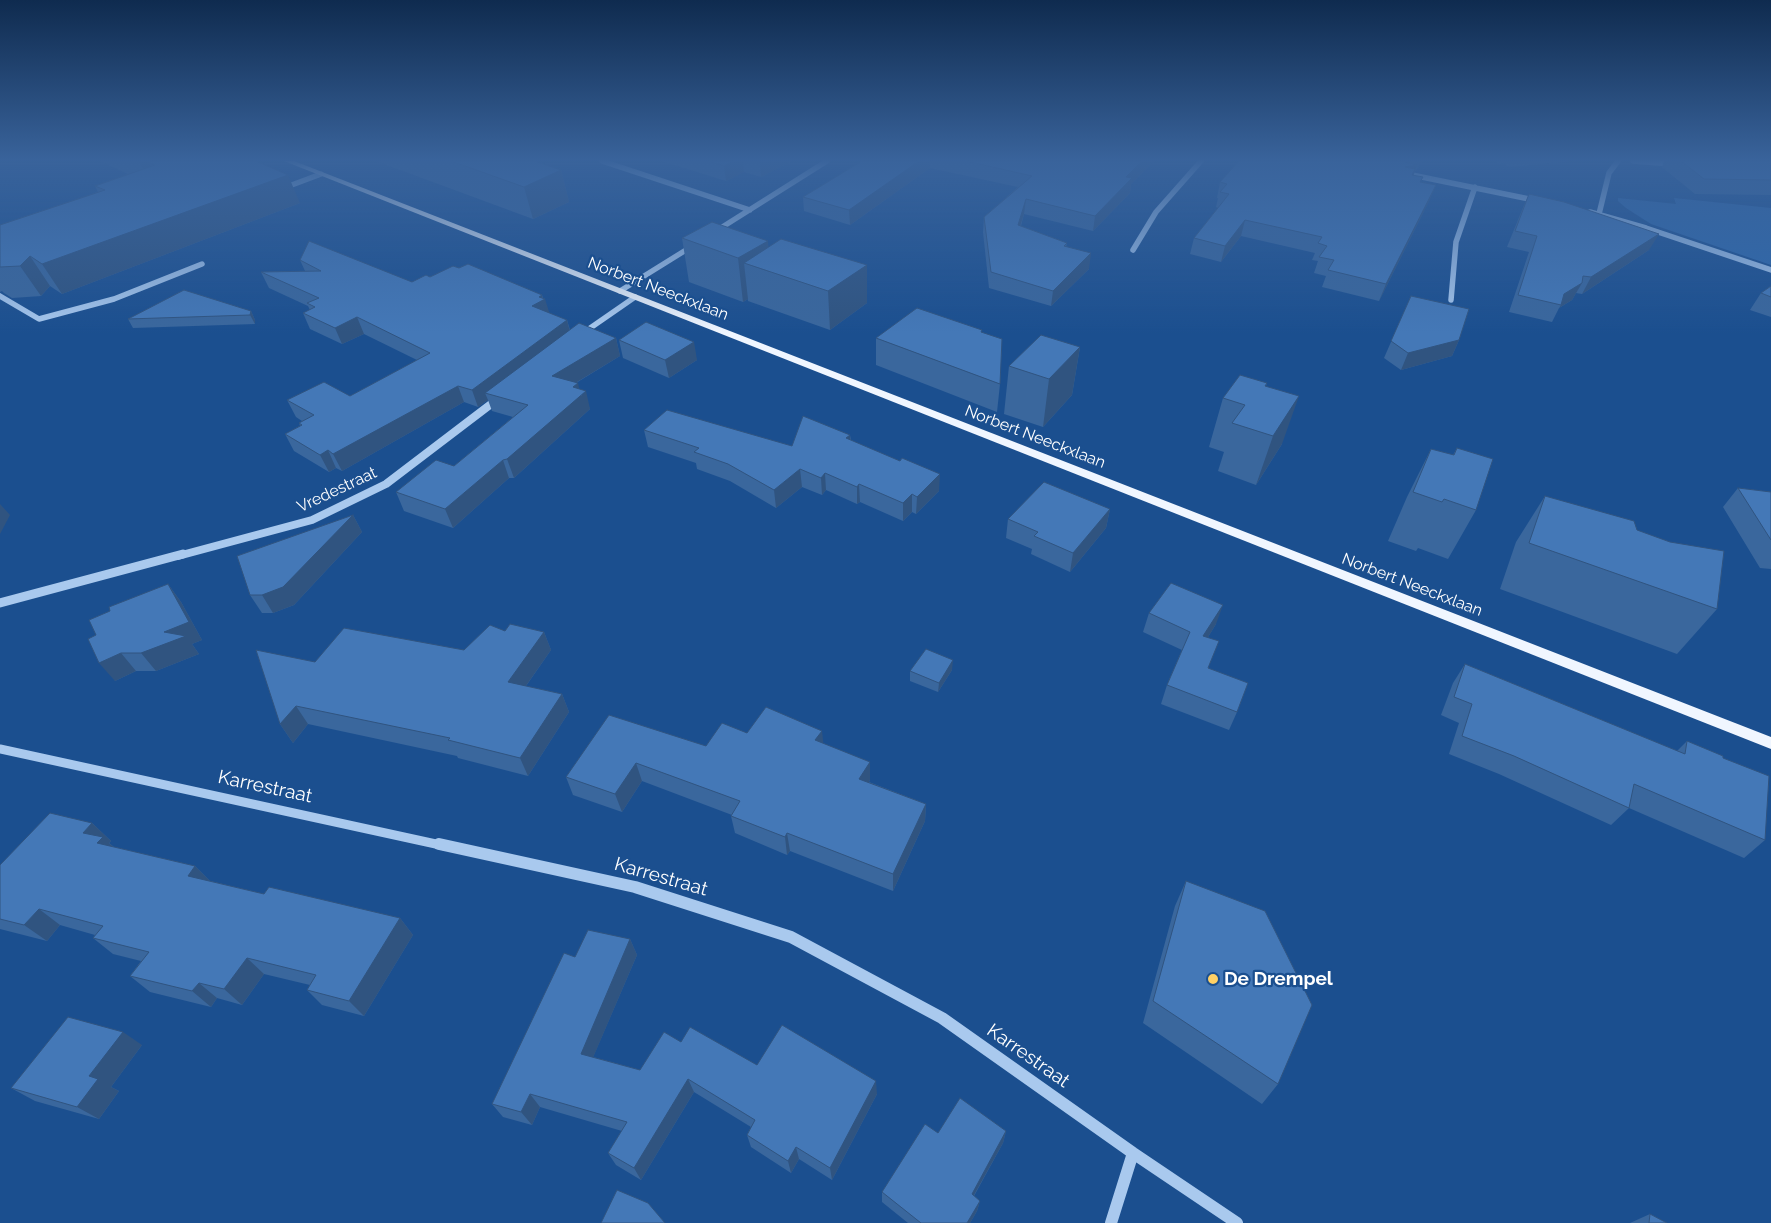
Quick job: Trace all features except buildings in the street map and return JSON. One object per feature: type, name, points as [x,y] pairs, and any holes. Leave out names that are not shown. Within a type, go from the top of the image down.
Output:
[{"type":"main road","name":"Norbert Neeckxlaan","points":[[434,218],[1771,743]]},
{"type":"street","points":[[709,236],[737,218]]},
{"type":"street","points":[[1133,250],[1152,218]]},
{"type":"street","points":[[1451,300],[1456,242],[1464,218]]},
{"type":"street","points":[[1611,218],[1771,270]]},
{"type":"street","points":[[620,291],[701,241]]},
{"type":"street","points":[[0,296],[39,319],[114,299],[202,264]]},
{"type":"street","points":[[577,338],[636,297]]},
{"type":"street","name":"Vredestraat","points":[[0,603],[312,520],[386,484],[504,394]]},
{"type":"street","name":"Karrestraat","points":[[0,749],[635,887],[791,937],[942,1018],[1133,1153],[1238,1223]]},
{"type":"street","points":[[1112,1223],[1133,1153]]},
{"type":"shaded area","points":[[1642,218],[1771,218],[1771,265],[1651,224]]},
{"type":"place","name":"De Drempel","points":[[1213,979]]}]
